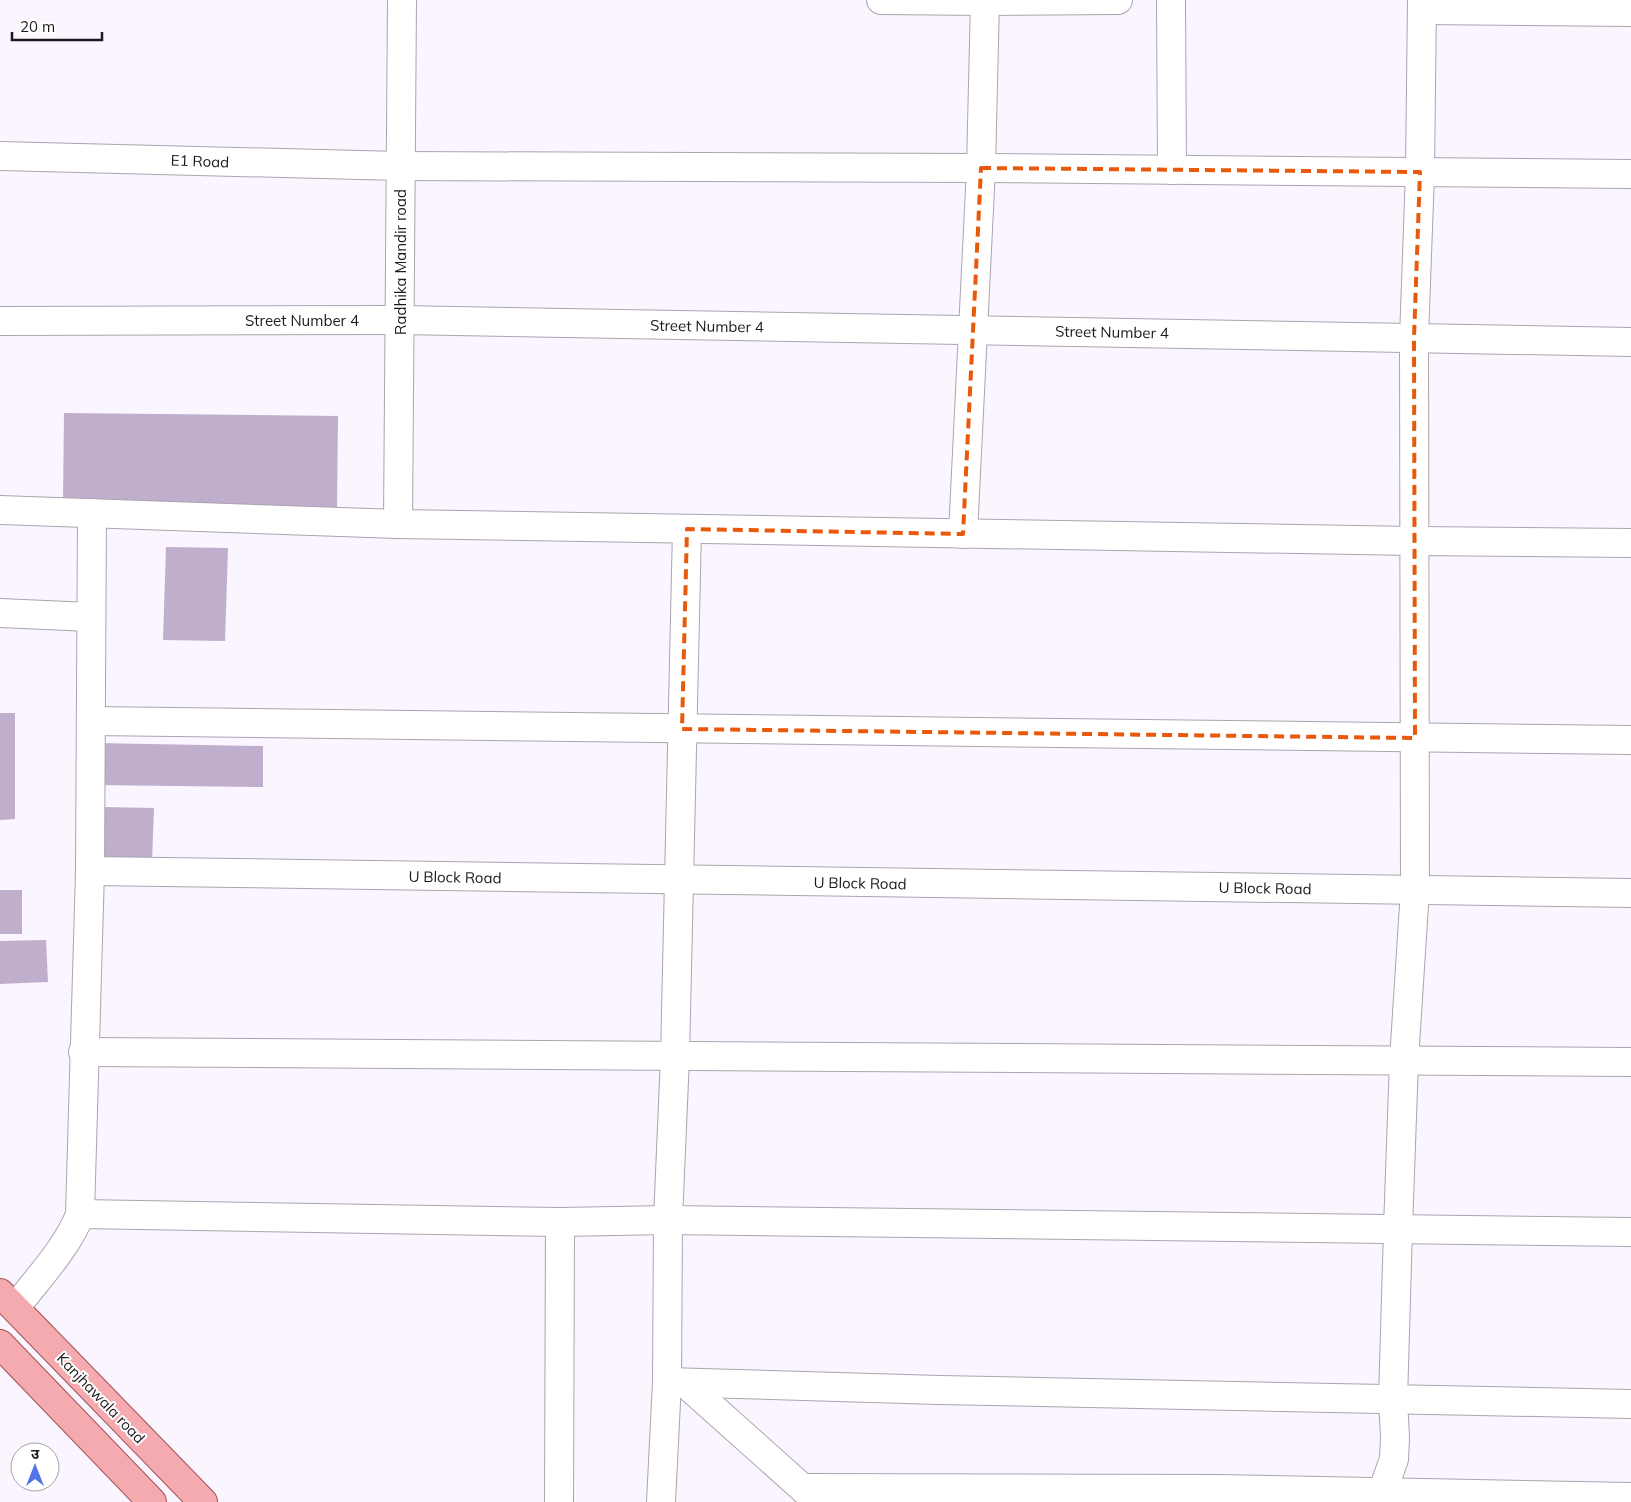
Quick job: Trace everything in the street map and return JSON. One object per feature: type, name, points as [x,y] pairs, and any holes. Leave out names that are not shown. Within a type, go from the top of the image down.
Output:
[{"type":"main road","name":"Kanjhawala road","points":[[7,1301],[203,1502]]},
{"type":"main road","points":[[0,1344],[152,1502]]},
{"type":"street","name":"Radhika Mandir road","points":[[398,524],[402,0]]},
{"type":"street","points":[[880,0],[1118,0]]},
{"type":"street","points":[[1171,0],[1172,170]]},
{"type":"street","points":[[963,534],[982,168],[985,1]]},
{"type":"street","points":[[1378,1498],[1394,1459],[1393,1400],[1404,1060],[1415,890],[1414,338],[1420,172],[1422,5],[1631,12]]},
{"type":"street","name":"E1 Road","points":[[0,156],[400,166],[982,168],[1631,174]]},
{"type":"street","name":"Street Number 4","points":[[0,321],[399,320],[1631,342]]},
{"type":"street","points":[[0,510],[398,524],[1631,543]]},
{"type":"street","points":[[7,1301],[67,1240],[76,1227],[80,1214],[90,871],[92,513]]},
{"type":"street","points":[[661,1502],[676,1382],[668,1220],[675,1057],[687,529]]},
{"type":"street","points":[[0,613],[90,617]]},
{"type":"street","points":[[91,721],[1631,740]]},
{"type":"street","name":"U Block Road","points":[[90,871],[678,881],[1631,893]]},
{"type":"street","points":[[84,1052],[1631,1062]]},
{"type":"street","points":[[80,1214],[560,1222],[668,1220],[1631,1232]]},
{"type":"street","points":[[559,1502],[560,1222]]},
{"type":"street","points":[[676,1382],[1631,1404]]},
{"type":"street","points":[[676,1382],[810,1495],[1038,1495],[1217,1489],[1378,1498],[1631,1497]]},
{"type":"highlighted area","points":[[981,168],[1420,172],[1414,338],[1415,738],[682,729],[687,529],[963,534]]},
{"type":"building","points":[[64,413],[338,416],[337,508],[63,505]]},
{"type":"building","points":[[166,547],[228,548],[225,641],[163,640]]},
{"type":"building","points":[[0,713],[15,713],[15,819],[0,820]]},
{"type":"building","points":[[95,743],[263,746],[263,787],[95,785]]},
{"type":"building","points":[[103,807],[154,808],[152,862],[102,861]]},
{"type":"building","points":[[0,890],[22,890],[22,934],[0,934]]},
{"type":"building","points":[[46,940],[48,982],[0,984],[0,941]]}]
